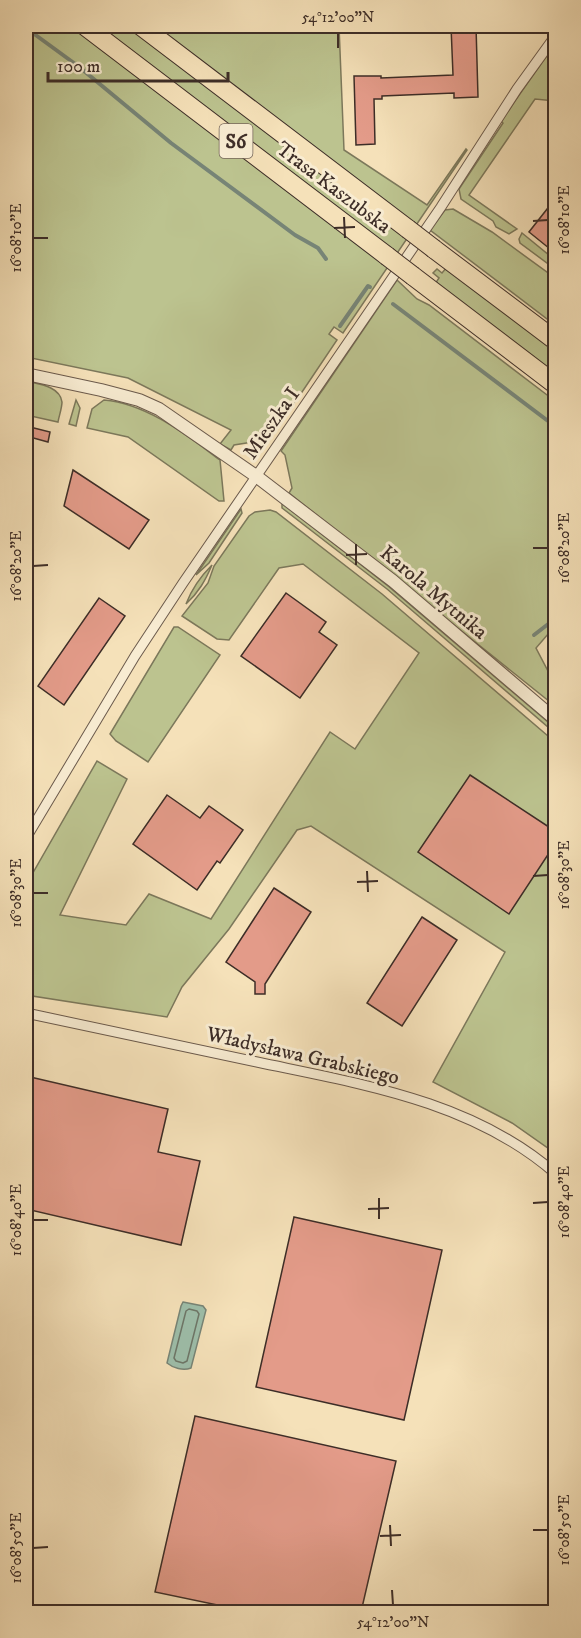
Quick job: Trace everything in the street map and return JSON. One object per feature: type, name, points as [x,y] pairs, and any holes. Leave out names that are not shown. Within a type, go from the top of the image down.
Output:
[{"type":"highway","name":"Trasa Kaszubska","points":[[84,26],[555,385]]},
{"type":"highway","name":"Trasa Kaszubska","points":[[141,26],[555,341]]},
{"type":"street","name":"Mieszka I","points":[[26,838],[135,656],[441,207],[517,89],[555,35]]},
{"type":"street","name":"Karola Mytnika","points":[[26,374],[101,390],[139,400],[159,409],[256,476],[393,581],[555,720]]},
{"type":"street","name":"Władysława Grabskiego","points":[[26,1013],[313,1074],[408,1097],[474,1122],[511,1142],[555,1174]]},
{"type":"green space","points":[[26,26],[339,26],[344,150],[427,205],[467,150],[343,333],[334,327],[329,334],[337,340],[300,395],[265,440],[234,445],[231,450],[220,444],[231,430],[128,378],[26,357]]},
{"type":"green space","points":[[555,44],[555,101],[535,99],[469,195],[517,229],[509,234],[496,227],[493,221],[461,199],[459,189],[503,123],[501,121]]},
{"type":"green space","points":[[453,209],[492,232],[555,278],[555,325],[430,230],[445,210]]},
{"type":"green space","points":[[522,233],[555,260],[555,269],[520,243]]},
{"type":"green space","points":[[447,267],[555,349],[555,377],[435,284],[439,278],[433,273],[437,269],[442,273]]},
{"type":"green space","points":[[397,280],[417,299],[429,305],[555,401],[555,626],[536,648],[548,671],[555,676],[555,706],[289,493],[292,488],[285,455],[281,451]]},
{"type":"green space","points":[[26,381],[57,392],[62,402],[58,422],[26,415]]},
{"type":"green space","points":[[76,400],[80,408],[76,426],[69,424]]},
{"type":"green space","points":[[104,400],[151,414],[180,431],[220,460],[224,501],[219,501],[128,437],[87,428],[92,409]]},
{"type":"green space","points":[[282,503],[388,586],[555,728],[555,733],[387,589],[282,508]]},
{"type":"green space","points":[[241,509],[242,513],[209,563],[196,575]]},
{"type":"green space","points":[[270,510],[276,512],[382,594],[555,742],[555,1153],[512,1123],[433,1082],[505,952],[311,826],[297,830],[229,929],[182,987],[167,1017],[26,995],[26,885],[97,761],[127,779],[60,915],[126,925],[149,894],[211,919],[330,732],[355,749],[419,653],[303,564],[279,568],[229,640],[217,639],[182,616],[208,583],[214,566],[249,516],[255,512]]},
{"type":"green space","points":[[212,565],[195,595],[186,604],[197,583]]},
{"type":"green space","points":[[174,627],[178,627],[220,655],[148,762],[116,741],[110,734]]},
{"type":"water","points":[[183,1302],[203,1306],[206,1310],[191,1368],[185,1369],[175,1368],[167,1363]]},
{"type":"building","points":[[451,26],[476,26],[478,97],[454,98],[454,93],[382,96],[382,99],[374,99],[375,144],[356,145],[354,76],[381,76],[381,78],[453,75]]},
{"type":"building","points":[[555,199],[555,253],[529,232]]},
{"type":"building","points":[[26,426],[50,432],[48,442],[26,436]]},
{"type":"building","points":[[73,470],[149,520],[129,549],[64,506]]},
{"type":"building","points":[[286,593],[326,622],[319,632],[337,645],[300,698],[241,656]]},
{"type":"building","points":[[99,598],[125,616],[64,705],[38,686]]},
{"type":"building","points":[[470,775],[555,831],[555,844],[509,914],[418,852]]},
{"type":"building","points":[[167,795],[200,818],[209,806],[243,830],[220,863],[217,861],[197,890],[133,844]]},
{"type":"building","points":[[274,888],[311,912],[265,984],[265,994],[255,994],[255,982],[226,962]]},
{"type":"building","points":[[422,917],[457,940],[402,1026],[367,1003]]},
{"type":"building","points":[[26,1076],[168,1109],[158,1152],[200,1161],[181,1245],[26,1209]]},
{"type":"building","points":[[294,1217],[442,1250],[404,1420],[256,1387]]},
{"type":"building","points":[[195,1416],[396,1461],[361,1612],[251,1612],[155,1592]]},
{"type":"waterway","points":[[26,28],[78,66],[171,143],[295,235],[318,248],[326,259]]},
{"type":"waterway","points":[[340,326],[368,286],[370,287]]},
{"type":"waterway","points":[[393,304],[556,427]]},
{"type":"waterway","points":[[534,635],[556,618]]}]
